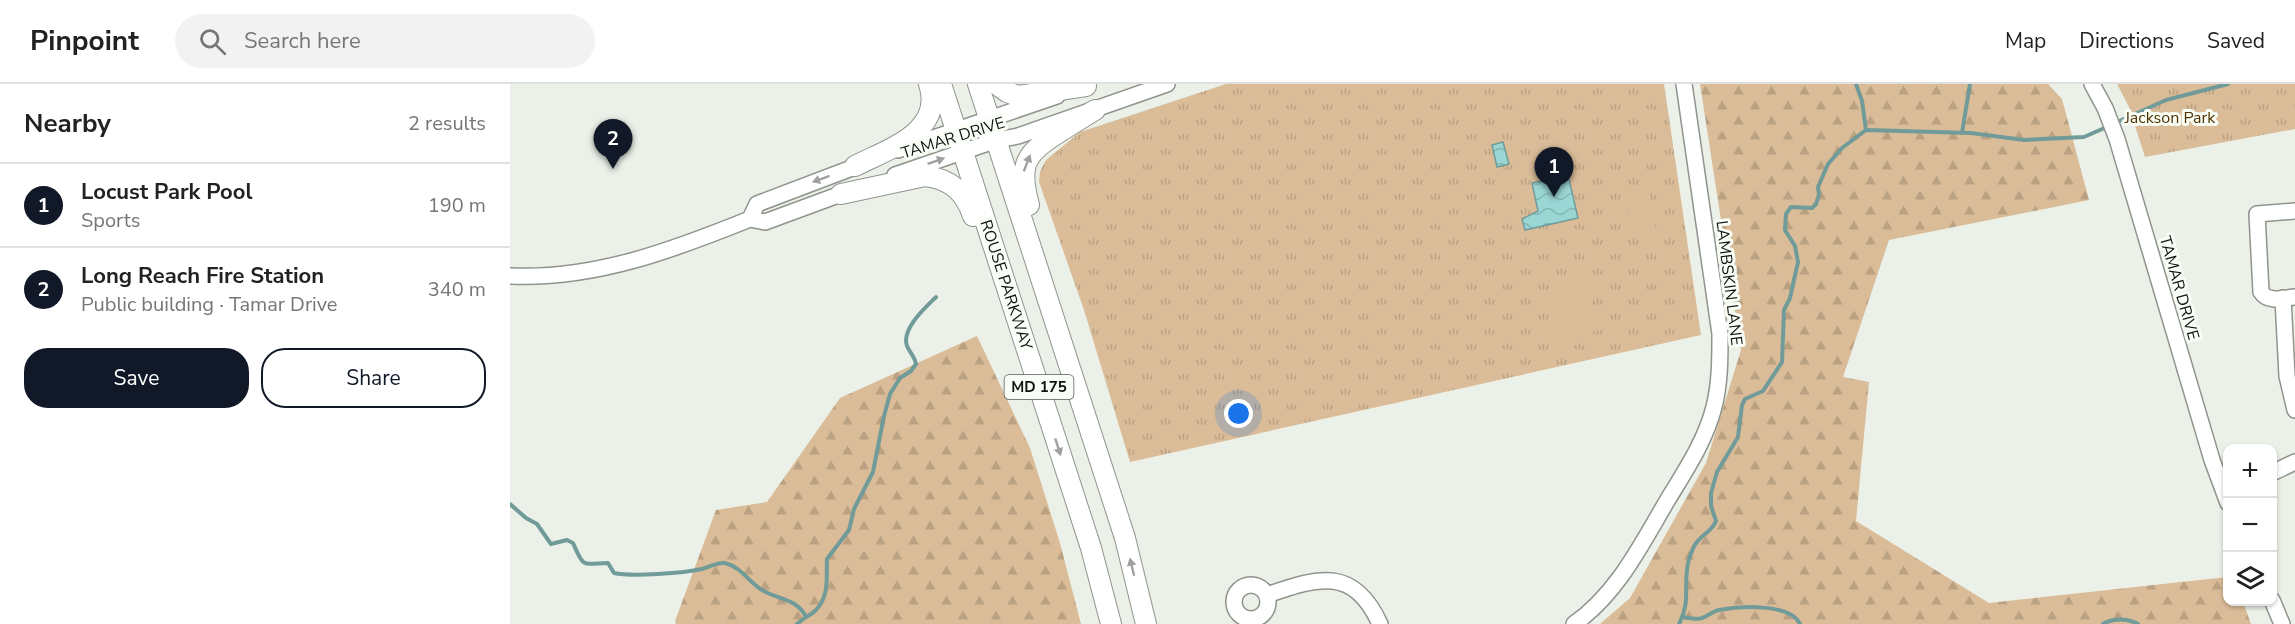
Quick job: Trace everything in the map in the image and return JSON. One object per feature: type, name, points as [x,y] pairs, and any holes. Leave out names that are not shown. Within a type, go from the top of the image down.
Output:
[{"type":"main road","points":[[855,166],[915,135],[923,125],[932,103],[930,84]]},
{"type":"main road","name":"ROUSE PARKWAY","points":[[941,84],[1091,548],[1111,624]]},
{"type":"main road","name":"ROUSE PARKWAY","points":[[978,84],[1125,538],[1146,624]]},
{"type":"main road","points":[[996,84],[1018,96],[1088,85]]},
{"type":"main road","points":[[1060,341],[1055,290],[1023,184],[1024,169],[1029,156],[1037,146],[1095,110]]},
{"type":"main road","points":[[841,194],[925,176],[946,181],[964,195],[970,206],[1004,309],[1048,413]]},
{"type":"street","name":"TAMAR DRIVE","points":[[510,276],[539,277],[575,274],[616,266],[750,219],[765,222],[997,140],[1018,136],[1167,84]]},
{"type":"street","name":"LAMBSKIN LANE","points":[[1574,624],[1615,585],[1630,564],[1698,449],[1714,407],[1720,362],[1720,334],[1684,84]]},
{"type":"street","name":"TAMAR DRIVE","points":[[2092,84],[2105,108],[2117,139],[2157,278],[2223,488]]},
{"type":"street","name":"TAMAR DRIVE","points":[[750,219],[757,204],[955,129],[1088,85]]},
{"type":"street","points":[[2295,211],[2257,214],[2261,292],[2269,299],[2289,298],[2287,376],[2295,410]]},
{"type":"street","points":[[2277,471],[2295,462]]},
{"type":"street","points":[[1267,595],[1308,581],[1334,581],[1359,592],[1370,604],[1380,624]]},
{"type":"street","points":[[2274,606],[2282,624]]},
{"type":"green space","points":[[1226,84],[1664,84],[1701,335],[1130,462],[1084,310],[1039,182],[1040,171],[1046,160],[1080,132]]},
{"type":"green space","points":[[1700,84],[2048,84],[2062,99],[2089,200],[1889,240],[1843,377],[1869,382],[1856,521],[1989,603],[2223,577],[2223,606],[2244,606],[2251,624],[1600,624],[1630,598],[1706,463],[1741,350]]},
{"type":"green space","name":"Jackson Park","points":[[2117,84],[2295,84],[2295,129],[2145,157],[2129,107]]},
{"type":"green space","points":[[1648,184],[1656,231],[1633,235],[1625,188]]},
{"type":"green space","points":[[1588,281],[1593,302],[1547,313],[1542,292]]},
{"type":"green space","points":[[1595,309],[1600,330],[1554,341],[1549,320]]},
{"type":"green space","points":[[977,336],[1030,448],[1060,543],[1081,624],[676,624],[675,621],[716,510],[767,502],[840,398]]},
{"type":"water","points":[[1503,142],[1509,164],[1497,167],[1492,145]]},
{"type":"water","points":[[1568,175],[1578,218],[1525,230],[1522,219],[1538,211],[1532,183]]},
{"type":"waterway","points":[[1856,84],[1862,101],[1866,130]]},
{"type":"waterway","points":[[1962,133],[1970,84]]},
{"type":"waterway","points":[[2115,123],[2166,100],[2228,84]]},
{"type":"waterway","points":[[1679,624],[1685,607],[1689,559],[1699,539],[1716,521],[1711,506],[1711,493],[1717,472],[1738,437],[1742,405],[1745,399],[1763,391],[1782,362],[1784,310],[1790,298],[1798,262],[1795,246],[1785,230],[1786,214],[1791,207],[1812,208],[1816,204],[1819,195],[1818,187],[1828,164],[1842,148],[1866,130],[1971,133],[2024,140],[2084,137],[2109,126]]},
{"type":"waterway","points":[[797,624],[816,610],[823,598],[827,559],[849,530],[854,509],[873,472],[890,394],[900,378],[911,371],[916,364],[907,346],[907,333],[915,319],[936,297]]},
{"type":"waterway","points":[[510,504],[537,524],[551,544],[567,540],[573,543],[584,563],[608,563],[614,573],[633,575],[683,572],[725,563],[736,568],[762,590],[796,605],[805,615]]},
{"type":"waterway","points":[[1683,617],[1700,619],[1719,610],[1751,607],[1786,612],[1795,617],[1800,624]]},
{"type":"waterway","points":[[2103,624],[2120,620],[2138,624]]},
{"type":"place","name":"Long Reach Fire Station","points":[[613,169]]},
{"type":"place","name":"Locust Park Pool","points":[[1554,197]]}]
